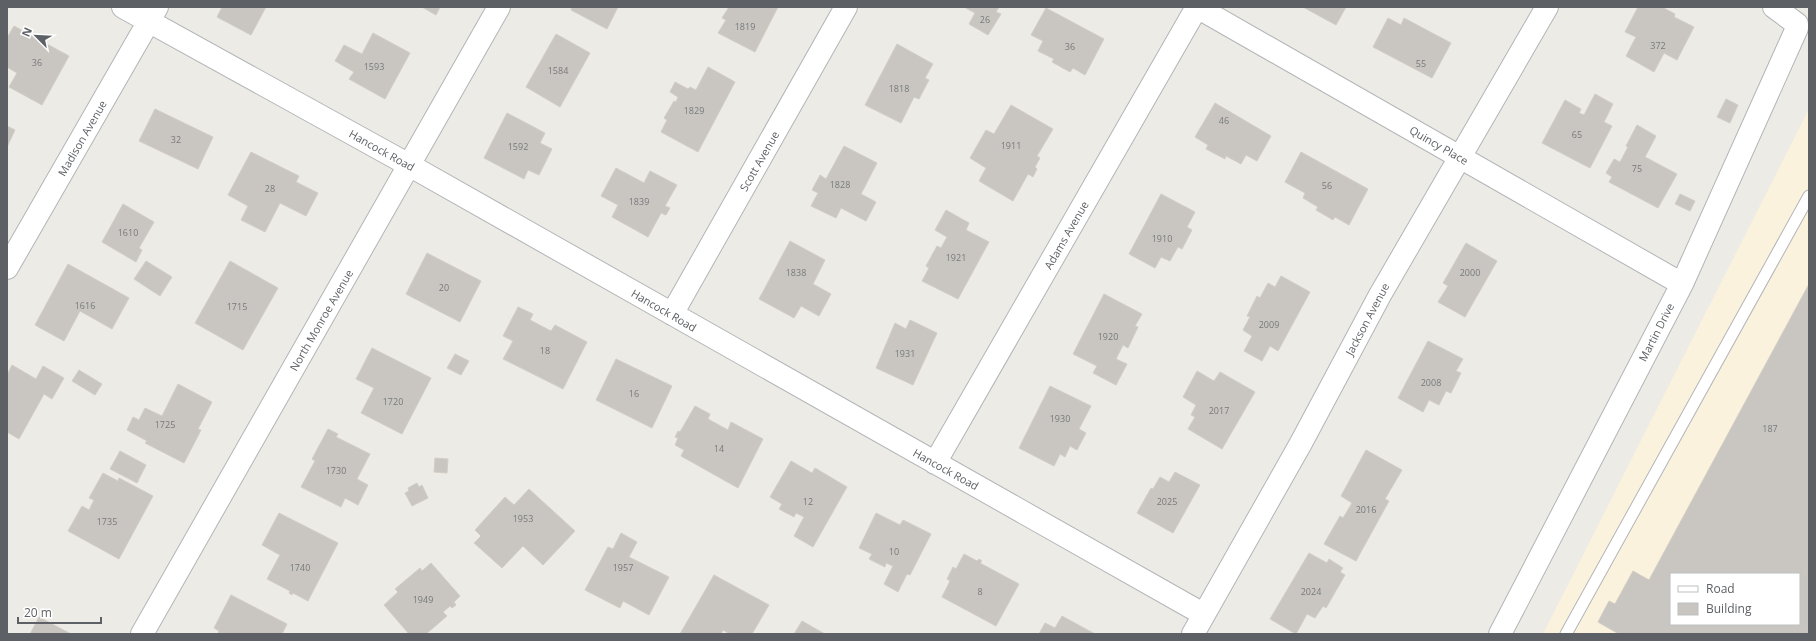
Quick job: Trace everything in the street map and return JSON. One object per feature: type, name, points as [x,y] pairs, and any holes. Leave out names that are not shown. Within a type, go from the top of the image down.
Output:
[{"type":"street","name":"Hancock Road","points":[[123,7],[153,14],[409,165],[1203,614]]},
{"type":"street","name":"North Monroe Avenue","points":[[142,634],[499,7]]},
{"type":"street","name":"Scott Avenue","points":[[672,314],[846,7]]},
{"type":"street","name":"Quincy Place","points":[[1197,7],[1682,284]]},
{"type":"street","name":"Adams Avenue","points":[[935,463],[1197,7]]},
{"type":"street","name":"Jackson Avenue","points":[[1193,634],[1301,443],[1380,294],[1547,7]]},
{"type":"street","name":"Martin Drive","points":[[1500,634],[1682,284],[1797,28],[1797,24],[1774,7]]},
{"type":"street","name":"Madison Avenue","points":[[7,268],[153,14]]},
{"type":"lane","points":[[1566,634],[1809,196]]},
{"type":"shaded area","points":[[1809,109],[1809,634],[1543,634]]},
{"type":"building","points":[[222,7],[266,7],[251,35],[217,17]]},
{"type":"building","points":[[422,7],[440,7],[436,15]]},
{"type":"building","points":[[572,7],[618,7],[607,29],[571,10]]},
{"type":"building","points":[[729,7],[778,7],[755,52],[718,33],[726,20],[722,18]]},
{"type":"building","points":[[964,7],[999,7],[996,12],[1001,14],[988,35],[969,24],[975,13]]},
{"type":"building","points":[[1303,7],[1346,7],[1336,25]]},
{"type":"building","points":[[1638,7],[1662,7],[1675,14],[1674,17],[1694,27],[1677,60],[1664,53],[1654,72],[1626,56],[1636,37],[1625,32]]},
{"type":"building","points":[[1046,8],[1104,39],[1085,75],[1073,68],[1070,72],[1052,62],[1054,59],[1038,51],[1043,41],[1031,35]]},
{"type":"building","points":[[1388,18],[1401,25],[1404,18],[1451,43],[1432,78],[1373,47]]},
{"type":"building","points":[[14,26],[69,56],[42,105],[9,87],[17,73],[7,67],[7,38]]},
{"type":"building","points":[[373,33],[410,53],[385,99],[349,79],[354,72],[335,61],[344,45],[362,54]]},
{"type":"building","points":[[556,34],[590,53],[560,107],[526,87]]},
{"type":"building","points":[[897,44],[933,64],[925,78],[929,80],[919,99],[914,97],[901,123],[865,105]]},
{"type":"building","points":[[708,67],[735,82],[698,152],[661,132],[667,120],[664,118],[678,97],[670,92],[675,82],[688,89],[690,87],[696,90]]},
{"type":"building","points":[[1595,94],[1613,104],[1604,122],[1612,126],[1590,168],[1542,143],[1565,100],[1581,109],[1579,113],[1584,115]]},
{"type":"building","points":[[1726,99],[1738,105],[1730,123],[1717,117]]},
{"type":"building","points":[[1215,103],[1271,136],[1257,161],[1246,155],[1241,164],[1226,156],[1225,159],[1206,149],[1208,145],[1195,137]]},
{"type":"building","points":[[1011,105],[1053,129],[1037,156],[1040,158],[1035,167],[1037,169],[1033,177],[1028,174],[1013,201],[979,181],[986,168],[970,158],[986,130],[994,134]]},
{"type":"building","points":[[155,109],[213,137],[198,169],[139,141]]},
{"type":"building","points":[[507,113],[545,133],[540,143],[552,149],[539,175],[528,170],[524,179],[484,158]]},
{"type":"building","points":[[1637,125],[1656,136],[1645,157],[1677,174],[1658,208],[1609,182],[1612,177],[1606,173],[1614,159],[1620,162],[1628,147],[1626,146]]},
{"type":"building","points":[[7,126],[15,130],[7,147]]},
{"type":"building","points":[[844,146],[877,163],[861,194],[876,202],[866,221],[841,208],[836,218],[811,206],[818,193],[812,190],[820,175],[826,179]]},
{"type":"building","points":[[251,152],[299,176],[296,182],[318,193],[306,216],[280,203],[265,232],[241,220],[248,206],[228,195]]},
{"type":"building","points":[[1301,152],[1368,189],[1349,225],[1335,217],[1333,220],[1316,210],[1318,207],[1303,198],[1305,193],[1285,182]]},
{"type":"building","points":[[616,168],[644,183],[650,171],[677,185],[665,206],[670,208],[666,215],[661,213],[648,237],[612,217],[618,205],[601,196]]},
{"type":"building","points":[[1161,194],[1195,212],[1187,227],[1192,230],[1182,249],[1178,247],[1170,261],[1161,257],[1155,268],[1129,254]]},
{"type":"building","points":[[1680,194],[1695,201],[1690,211],[1675,204]]},
{"type":"building","points":[[123,204],[154,222],[139,248],[142,250],[136,262],[102,242]]},
{"type":"building","points":[[946,210],[969,223],[966,230],[989,242],[958,299],[922,281],[929,268],[926,266],[937,246],[941,248],[947,237],[935,230]]},
{"type":"building","points":[[790,241],[825,260],[813,284],[831,294],[819,316],[801,306],[794,318],[759,299]]},
{"type":"building","points":[[1466,243],[1497,261],[1465,317],[1438,302],[1448,286],[1443,283]]},
{"type":"building","points":[[427,253],[481,281],[460,322],[406,294]]},
{"type":"building","points":[[146,261],[172,277],[160,296],[134,279]]},
{"type":"building","points":[[230,261],[278,288],[243,350],[195,323]]},
{"type":"building","points":[[68,264],[129,298],[112,329],[80,311],[64,341],[35,325]]},
{"type":"building","points":[[1281,276],[1310,292],[1278,351],[1270,346],[1262,361],[1244,351],[1252,336],[1243,330],[1250,317],[1247,316],[1257,296],[1260,298],[1268,283],[1275,287]]},
{"type":"building","points":[[1809,284],[1809,634],[1619,634],[1598,622],[1609,601],[1615,604],[1633,571],[1649,580]]},
{"type":"building","points":[[1104,294],[1142,314],[1135,326],[1138,327],[1128,348],[1123,345],[1116,359],[1127,364],[1116,385],[1093,373],[1097,366],[1073,354]]},
{"type":"building","points":[[518,307],[533,314],[530,320],[551,331],[555,325],[587,342],[563,389],[503,359],[513,341],[503,336]]},
{"type":"building","points":[[910,320],[937,333],[913,385],[876,368],[895,323],[906,329]]},
{"type":"building","points":[[1428,341],[1463,359],[1456,371],[1461,373],[1451,393],[1446,391],[1439,405],[1429,400],[1423,412],[1398,398]]},
{"type":"building","points":[[372,348],[431,378],[402,434],[361,413],[374,388],[356,379]]},
{"type":"building","points":[[455,354],[469,361],[461,375],[447,368]]},
{"type":"building","points":[[616,359],[672,386],[652,428],[596,400]]},
{"type":"building","points":[[12,365],[36,379],[43,366],[64,378],[52,399],[44,394],[19,439],[7,432],[7,375]]},
{"type":"building","points":[[79,370],[102,384],[95,395],[72,381]]},
{"type":"building","points":[[1197,371],[1214,381],[1220,372],[1255,392],[1222,449],[1188,429],[1195,417],[1191,415],[1196,405],[1183,397]]},
{"type":"building","points":[[178,384],[212,402],[198,429],[201,430],[184,463],[145,443],[147,441],[127,430],[133,417],[139,420],[145,408],[162,416]]},
{"type":"building","points":[[1050,386],[1091,406],[1079,429],[1086,433],[1077,450],[1070,446],[1065,457],[1060,454],[1054,466],[1019,448]]},
{"type":"building","points":[[695,406],[710,414],[708,419],[728,430],[731,422],[763,439],[738,488],[681,456],[684,450],[675,445],[678,438],[675,437],[678,431],[680,432]]},
{"type":"building","points":[[328,429],[338,434],[336,437],[370,454],[357,479],[368,485],[358,505],[345,498],[341,507],[301,487],[315,461],[312,459]]},
{"type":"building","points":[[1366,450],[1402,470],[1385,499],[1389,501],[1356,561],[1324,544],[1340,516],[1343,518],[1352,503],[1341,496]]},
{"type":"building","points":[[120,451],[146,465],[137,483],[110,469]]},
{"type":"building","points":[[435,458],[448,459],[447,473],[434,472]]},
{"type":"building","points":[[791,461],[812,473],[815,468],[847,487],[813,547],[794,536],[804,517],[796,513],[794,517],[779,509],[782,504],[770,497]]},
{"type":"building","points":[[1175,472],[1200,485],[1173,533],[1137,513],[1151,488],[1153,489],[1160,477],[1169,482]]},
{"type":"building","points":[[103,473],[118,481],[119,478],[153,496],[119,559],[68,531],[82,506],[89,510],[94,500],[89,498]]},
{"type":"building","points":[[417,483],[419,487],[422,485],[428,498],[412,506],[405,493],[409,491],[408,488]]},
{"type":"building","points":[[529,489],[575,531],[543,565],[523,546],[502,568],[474,543],[481,536],[475,530],[505,497],[514,505]]},
{"type":"building","points":[[279,513],[338,543],[308,601],[293,593],[292,595],[289,593],[290,591],[267,579],[280,555],[262,545]]},
{"type":"building","points":[[876,513],[900,525],[903,520],[931,534],[910,575],[907,574],[898,592],[884,584],[893,566],[886,563],[885,567],[869,559],[872,554],[859,548]]},
{"type":"building","points":[[621,533],[637,542],[629,557],[669,577],[649,615],[623,601],[620,608],[585,590],[608,547],[613,549]]},
{"type":"building","points":[[1309,553],[1327,563],[1329,559],[1343,568],[1340,572],[1345,575],[1326,608],[1323,606],[1315,618],[1307,614],[1296,634],[1270,619]]},
{"type":"building","points":[[964,554],[977,561],[979,559],[982,561],[980,563],[1019,584],[996,626],[942,597],[950,581],[947,579],[953,567],[956,569]]},
{"type":"building","points":[[431,563],[460,596],[454,602],[456,605],[452,608],[450,606],[443,612],[447,616],[426,634],[409,634],[384,605],[398,592],[395,589],[420,568],[422,571]]},
{"type":"building","points":[[714,575],[769,605],[752,634],[730,634],[723,630],[721,634],[680,634]]},
{"type":"building","points":[[231,595],[287,624],[282,634],[218,634],[219,631],[214,628]]},
{"type":"building","points":[[1062,616],[1095,634],[1039,634],[1045,623],[1055,628]]},
{"type":"building","points":[[39,617],[71,634],[30,634]]},
{"type":"building","points":[[802,621],[825,634],[794,634]]}]
